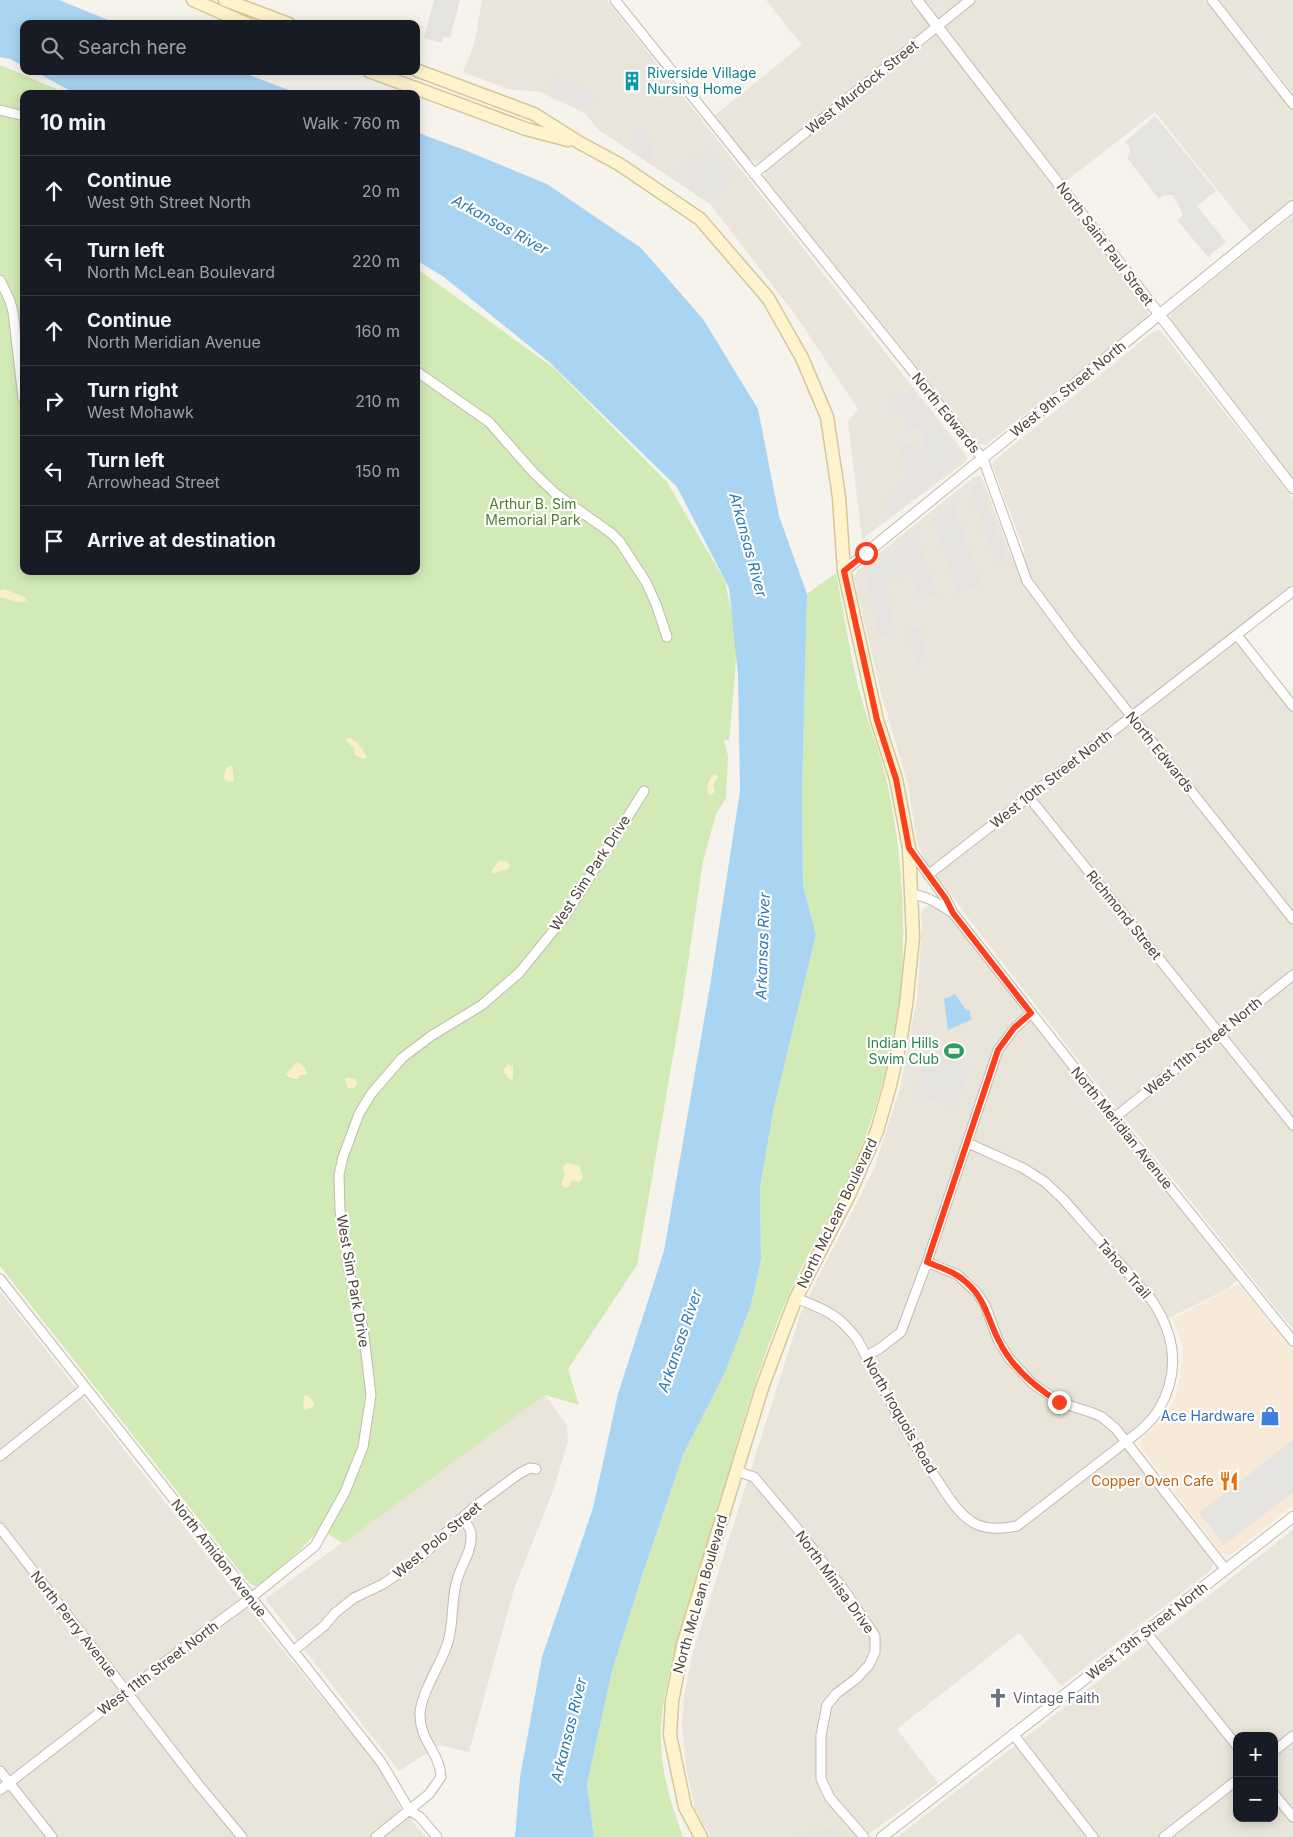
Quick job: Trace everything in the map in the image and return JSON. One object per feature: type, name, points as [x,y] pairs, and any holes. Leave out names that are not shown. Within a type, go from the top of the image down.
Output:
[{"type":"main road","points":[[193,0],[238,20]]},
{"type":"main road","points":[[225,0],[278,20]]},
{"type":"main road","name":"North McLean Boulevard","points":[[420,71],[534,114],[580,143],[619,164],[700,219],[768,298],[802,358],[827,417],[839,498],[844,571],[877,720],[896,779],[909,848],[913,937],[900,1043],[889,1088],[876,1131],[849,1195],[796,1298],[762,1388],[683,1645],[672,1701],[670,1735],[685,1807],[702,1837]]},
{"type":"main road","name":"North McLean Boulevard","points":[[380,75],[526,129],[580,143]]},
{"type":"street","name":"North Edwards","points":[[615,0],[983,459],[1027,580],[1074,644],[1293,919]]},
{"type":"street","name":"North Saint Paul Street","points":[[916,0],[938,26],[1293,488]]},
{"type":"street","name":"West Murdock Street","points":[[754,174],[970,0]]},
{"type":"street","points":[[1212,0],[1293,104]]},
{"type":"street","points":[[0,110],[20,115]]},
{"type":"street","name":"West 9th Street North","points":[[844,571],[1293,206]]},
{"type":"street","points":[[0,280],[13,312],[20,367]]},
{"type":"street","points":[[420,374],[489,422],[533,472],[556,494],[611,533],[620,542],[646,582],[667,637]]},
{"type":"street","name":"West 10th Street North","points":[[928,875],[1293,591]]},
{"type":"street","points":[[1236,635],[1293,706]]},
{"type":"street","name":"West Sim Park Drive","points":[[315,1546],[345,1492],[363,1447],[371,1396],[363,1328],[349,1271],[340,1210],[339,1175],[343,1157],[359,1114],[371,1094],[402,1058],[431,1036],[482,1005],[519,973],[562,919],[644,792]]},
{"type":"street","name":"Richmond Street","points":[[1028,796],[1293,1125]]},
{"type":"street","name":"North Meridian Avenue","points":[[909,848],[946,899],[953,913],[1293,1341]]},
{"type":"street","name":"North Meridian Avenue","points":[[912,895],[932,900],[953,913]]},
{"type":"street","name":"West 11th Street North","points":[[1114,1118],[1293,974]]},
{"type":"street","points":[[866,1356],[880,1349],[901,1332],[968,1143],[998,1050],[1014,1028],[1031,1013]]},
{"type":"street","name":"Tahoe Trail","points":[[968,1143],[1023,1168],[1045,1182],[1063,1199],[1151,1299],[1161,1314],[1171,1343],[1173,1374],[1158,1411],[1127,1442]]},
{"type":"street","points":[[927,1262],[958,1275],[978,1293],[985,1305],[998,1340],[1009,1358],[1032,1383],[1059,1402],[1102,1417],[1116,1428],[1226,1570]]},
{"type":"street","name":"North Amidon Avenue","points":[[0,1279],[84,1388],[381,1762],[410,1811],[420,1817],[437,1837]]},
{"type":"street","name":"North Iroquois Road","points":[[796,1298],[838,1317],[857,1339],[916,1448],[957,1509],[974,1523],[1004,1528],[1017,1526],[1127,1442]]},
{"type":"street","points":[[0,1456],[84,1388]]},
{"type":"street","name":"West Polo Street","points":[[293,1652],[324,1626],[335,1612],[354,1598],[383,1584],[405,1569],[432,1548],[462,1518],[520,1473],[530,1468],[536,1469]]},
{"type":"street","name":"North Minisa Drive","points":[[736,1471],[754,1477],[847,1594],[875,1636],[875,1652],[869,1665],[856,1679],[836,1693],[827,1705],[821,1735],[821,1780],[830,1798],[864,1837]]},
{"type":"street","name":"West 13th Street North","points":[[882,1837],[1293,1517]]},
{"type":"street","points":[[376,1837],[429,1794],[441,1777],[438,1761],[421,1728],[420,1711],[448,1643],[457,1578],[470,1549],[471,1531],[462,1518]]},
{"type":"street","name":"North Perry Avenue","points":[[0,1528],[242,1837]]},
{"type":"street","name":"West 11th Street North","points":[[0,1790],[251,1598],[315,1546]]},
{"type":"street","points":[[1146,1632],[1233,1741]]},
{"type":"street","points":[[1014,1734],[1093,1837]]},
{"type":"street","points":[[1278,1748],[1293,1736]]},
{"type":"street","points":[[0,1771],[52,1837]]},
{"type":"street","points":[[1164,1837],[1233,1783]]},
{"type":"street","points":[[1278,1799],[1293,1818]]},
{"type":"shaded area","points":[[434,0],[460,0],[450,38],[444,36],[442,43],[424,38]]},
{"type":"shaded area","points":[[482,0],[607,0],[964,452],[967,458],[964,463],[862,539],[848,421],[858,409],[797,317],[710,204],[600,131],[584,113],[540,92],[508,89],[463,72],[474,45]]},
{"type":"shaded area","points":[[766,0],[1205,0],[1293,110],[1293,199],[1251,232],[1155,112],[1056,189],[1148,308],[1148,315],[1143,321],[986,445],[979,444],[765,178],[765,172],[847,105],[841,98],[761,162],[756,163],[749,159],[714,116],[802,45]]},
{"type":"shaded area","points":[[1219,0],[1293,0],[1293,93]]},
{"type":"shaded area","points":[[553,77],[594,97],[586,111],[548,92]]},
{"type":"shaded area","points":[[1155,116],[1216,191],[1197,206],[1226,242],[1208,257],[1177,220],[1183,215],[1173,195],[1164,195],[1159,199],[1127,158],[1130,151],[1129,146],[1125,142]]},
{"type":"shaded area","points":[[639,128],[655,146],[650,151],[655,157],[647,163],[632,145],[633,133]]},
{"type":"shaded area","points":[[706,150],[722,165],[728,174],[729,181],[726,186],[710,198],[703,199],[698,197],[678,173]]},
{"type":"shaded area","points":[[1293,215],[1293,479],[1240,413],[1170,319],[1172,313]]},
{"type":"shaded area","points":[[1160,330],[1293,499],[1293,584],[1231,633],[1287,705],[1293,701],[1293,1330],[1071,1051],[925,862],[917,842],[908,785],[881,693],[854,578],[857,571],[974,477],[980,476],[984,482],[1013,561],[1025,552],[992,465],[995,460],[1154,331]]},
{"type":"shaded area","points":[[910,391],[963,457],[892,514],[882,502],[914,476],[913,473],[905,475],[900,444],[908,443],[919,454],[926,449],[922,444],[927,439],[917,427],[907,430],[903,409],[899,405],[893,409],[888,403],[893,399],[905,396]]},
{"type":"shaded area","points":[[980,482],[1007,560],[996,564],[970,489]]},
{"type":"shaded area","points":[[953,503],[981,585],[958,593],[933,520]]},
{"type":"shaded area","points":[[916,533],[937,594],[921,600],[909,567],[889,584],[885,579],[895,632],[893,635],[879,638],[865,574]]},
{"type":"shaded area","points":[[920,628],[927,657],[917,665],[909,631]]},
{"type":"shaded area","points":[[928,906],[933,906],[951,919],[1237,1280],[1227,1289],[1159,1323],[1168,1354],[1167,1372],[1163,1389],[1145,1420],[1120,1442],[1213,1561],[1213,1566],[1210,1571],[1061,1686],[1019,1633],[897,1729],[938,1783],[863,1837],[711,1837],[695,1809],[686,1767],[682,1725],[684,1696],[693,1652],[800,1315],[874,1169],[900,1088],[917,998],[921,916],[922,910]]},
{"type":"shaded area","points":[[925,1052],[969,1067],[955,1108],[918,1096]]},
{"type":"shaded area","points":[[1240,1283],[1293,1351],[1293,1505],[1232,1554],[1226,1555],[1222,1554],[1139,1445],[1142,1438],[1160,1422],[1175,1401],[1183,1348],[1173,1319]]},
{"type":"shaded area","points":[[0,1291],[237,1594],[381,1770],[401,1809],[426,1837],[0,1837]]},
{"type":"shaded area","points":[[545,1395],[567,1425],[568,1441],[554,1488],[514,1589],[469,1752],[439,1745],[399,1771],[265,1599]]},
{"type":"shaded area","points":[[1293,1440],[1293,1492],[1224,1545],[1199,1513]]},
{"type":"shaded area","points":[[1293,1530],[1293,1837],[898,1837],[901,1834]]},
{"type":"shaded area","points":[[837,1825],[842,1837],[798,1837]]},
{"type":"green space","name":"Arthur B. Sim Memorial Park","points":[[0,65],[59,90],[20,90],[20,575],[420,575],[420,271],[554,368],[667,482],[725,581],[737,640],[729,741],[724,740],[728,756],[726,798],[716,814],[703,861],[681,1010],[637,1265],[568,1369],[579,1405],[545,1395],[350,1538],[342,1543],[320,1529],[299,1551],[263,1583],[255,1586],[250,1584],[0,1266]]},
{"type":"green space","points":[[836,573],[856,677],[879,753],[892,805],[900,861],[903,919],[902,975],[891,1048],[879,1096],[854,1165],[839,1198],[796,1279],[769,1343],[747,1409],[674,1656],[664,1701],[661,1742],[666,1784],[683,1837],[594,1837],[587,1784],[612,1671],[683,1455],[726,1370],[751,1305],[761,1260],[760,1187],[774,1107],[816,935],[803,885],[802,795],[807,594]]},
{"type":"sand","points":[[5,589],[26,598],[26,601],[17,602],[2,598],[0,591]]},
{"type":"sand","points":[[348,738],[354,740],[359,745],[367,758],[364,759],[355,755],[354,748],[346,741]]},
{"type":"sand","points":[[229,766],[232,766],[234,780],[231,782],[224,778],[225,771]]},
{"type":"sand","points":[[716,774],[718,778],[713,784],[715,792],[710,795],[708,785],[711,777]]},
{"type":"sand","points":[[499,860],[507,862],[510,866],[507,870],[492,873],[492,870]]},
{"type":"sand","points":[[298,1062],[305,1068],[307,1073],[306,1075],[300,1075],[297,1079],[293,1079],[286,1075],[295,1063]]},
{"type":"sand","points":[[508,1064],[513,1066],[512,1080],[508,1078],[503,1070]]},
{"type":"sand","points":[[346,1078],[355,1079],[357,1083],[354,1088],[348,1088]]},
{"type":"sand","points":[[566,1163],[580,1166],[583,1178],[579,1182],[572,1180],[566,1189],[561,1184],[565,1175],[563,1168]]},
{"type":"sand","points":[[306,1395],[313,1401],[314,1405],[305,1410],[303,1407],[304,1396]]},
{"type":"water","points":[[0,0],[59,0],[108,20],[20,20],[20,64],[0,57]]},
{"type":"water","points":[[41,75],[249,75],[289,90],[69,90]]},
{"type":"water","name":"Arkansas River","points":[[420,133],[547,184],[641,248],[703,319],[758,409],[779,516],[807,594],[802,795],[803,885],[816,935],[774,1107],[760,1187],[761,1260],[751,1305],[726,1370],[683,1455],[612,1671],[587,1784],[594,1837],[515,1837],[520,1777],[542,1657],[593,1508],[618,1394],[664,1251],[710,986],[740,791],[738,675],[729,588],[677,487],[549,362],[444,277],[420,262]]},
{"type":"water","points":[[955,994],[966,1010],[970,1011],[971,1020],[948,1030],[944,999]]},
{"type":"place","name":"Riverside Village Nursing Home","points":[[632,81]]},
{"type":"place","name":"Indian Hills Swim Club","points":[[954,1051]]},
{"type":"place","name":"Ace Hardware","points":[[1270,1416]]},
{"type":"place","name":"Copper Oven Cafe","points":[[1229,1481]]},
{"type":"place","name":"Vintage Faith","points":[[998,1698]]},
{"type":"route","points":[[866,553],[844,571],[877,720],[896,779],[909,848],[946,899],[953,913],[1031,1013],[1014,1028],[998,1050],[927,1262],[958,1275],[978,1293],[985,1305],[998,1340],[1009,1358],[1032,1383],[1059,1402]]}]
